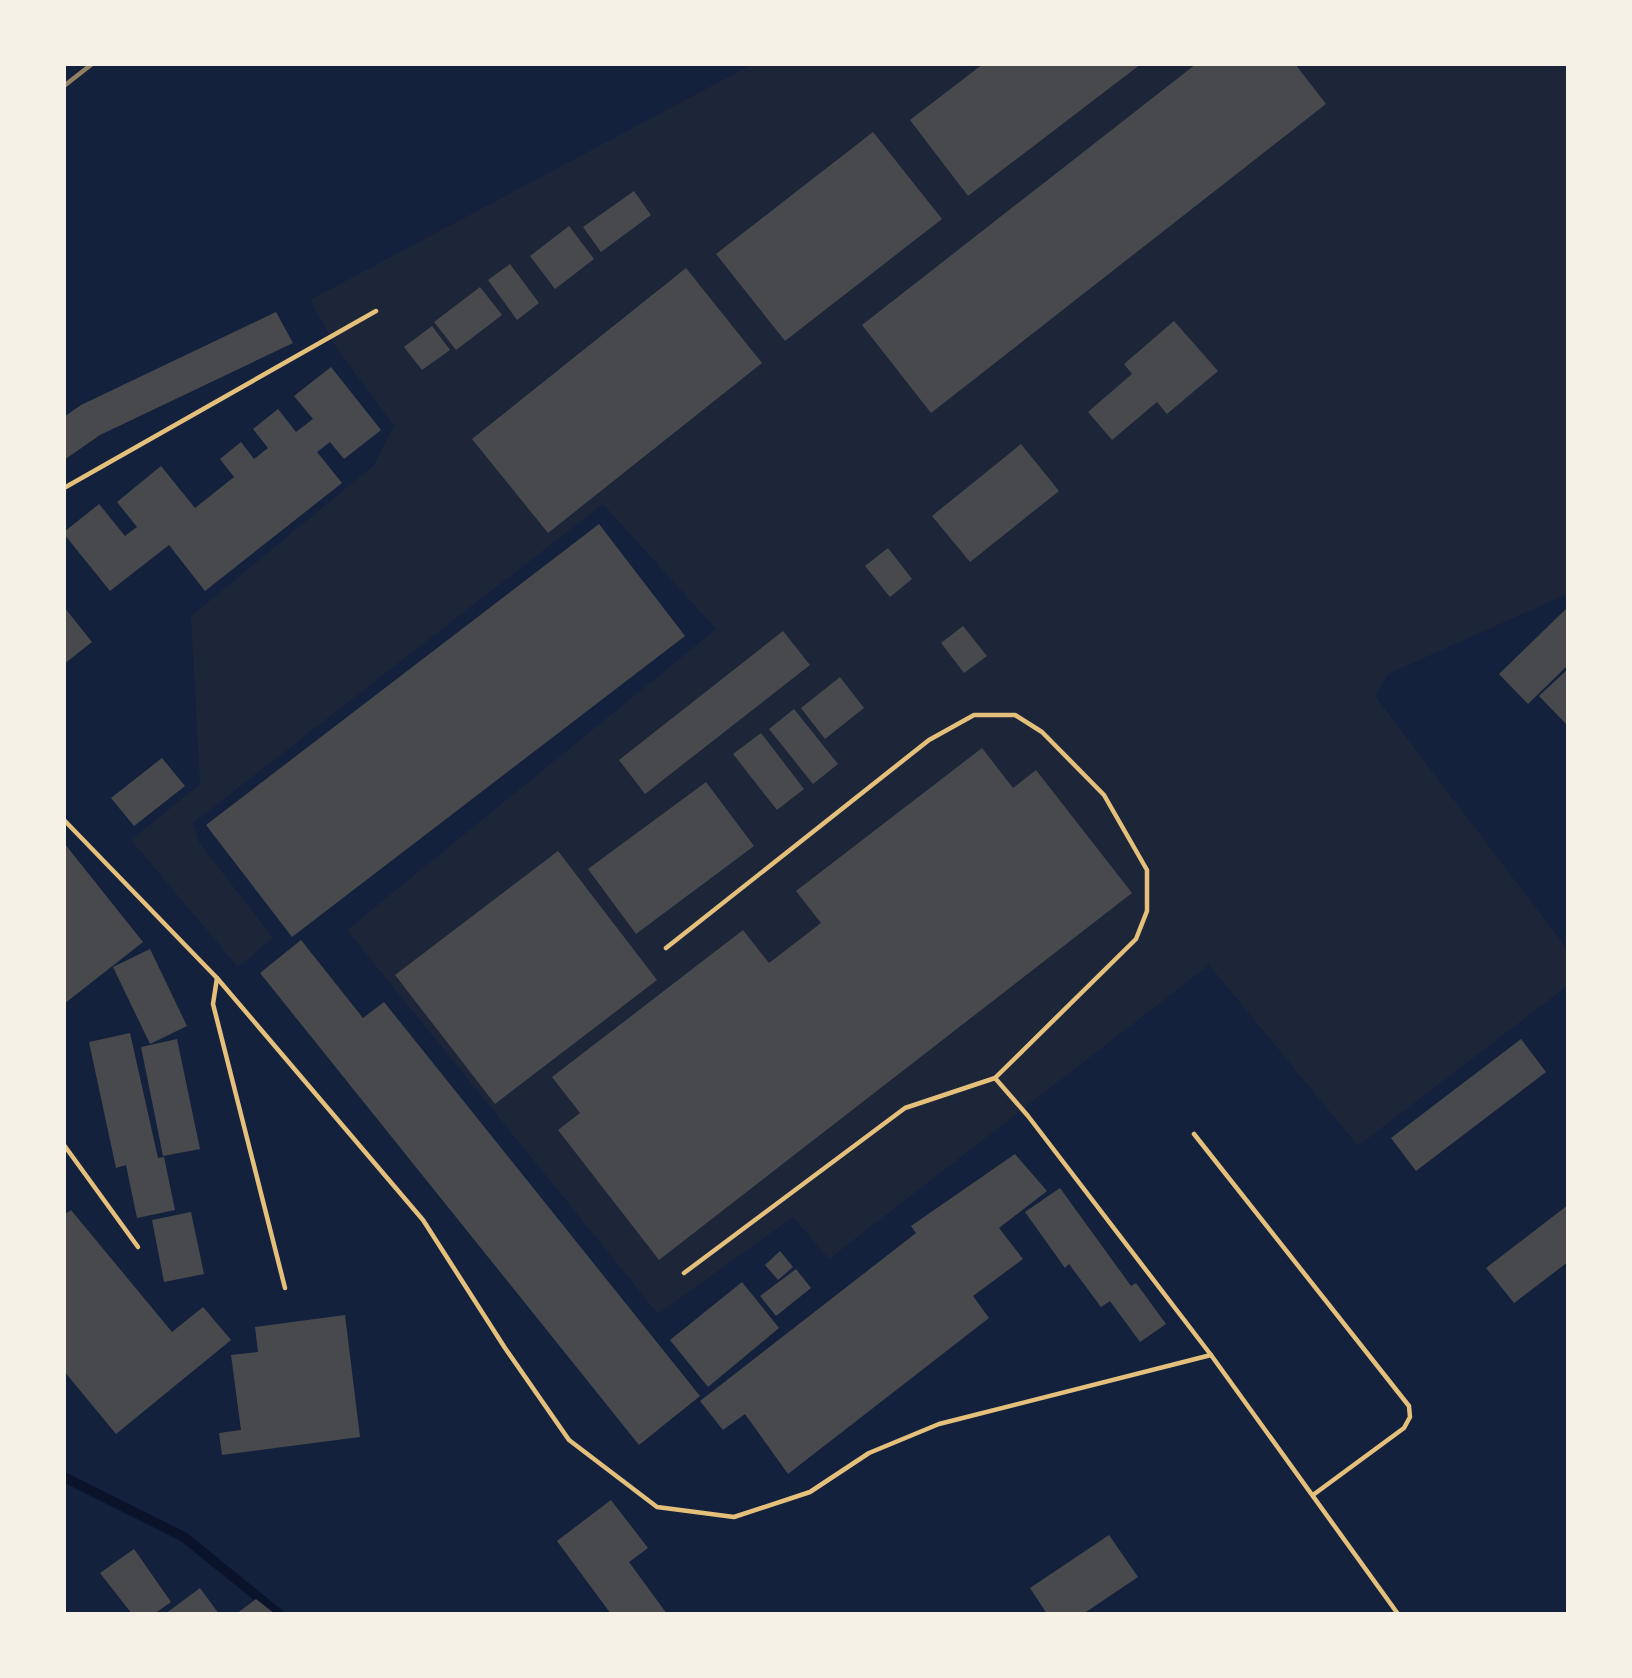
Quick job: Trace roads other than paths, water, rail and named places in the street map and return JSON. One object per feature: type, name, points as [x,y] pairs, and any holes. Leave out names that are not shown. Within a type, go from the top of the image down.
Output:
[{"type":"lane","points":[[64,488],[375,311]]},
{"type":"lane","points":[[666,948],[929,740],[974,715],[1015,715],[1042,732],[1104,795],[1147,870],[1147,911],[1136,939],[995,1078],[905,1108],[684,1273]]},
{"type":"lane","points":[[64,820],[217,978],[423,1220],[505,1348],[568,1440],[657,1507],[734,1517],[810,1492],[869,1453],[939,1424],[1211,1355]]},
{"type":"lane","points":[[217,978],[213,1004],[285,1288]]},
{"type":"lane","points":[[995,1078],[1028,1116],[1211,1355],[1398,1614]]},
{"type":"lane","points":[[1194,1134],[1409,1406],[1410,1417],[1404,1428],[1312,1495]]},
{"type":"lane","points":[[64,1145],[138,1247]]},
{"type":"waterway","points":[[64,1477],[184,1537],[279,1614]]},
{"type":"railway","points":[[64,86],[92,64]]}]
